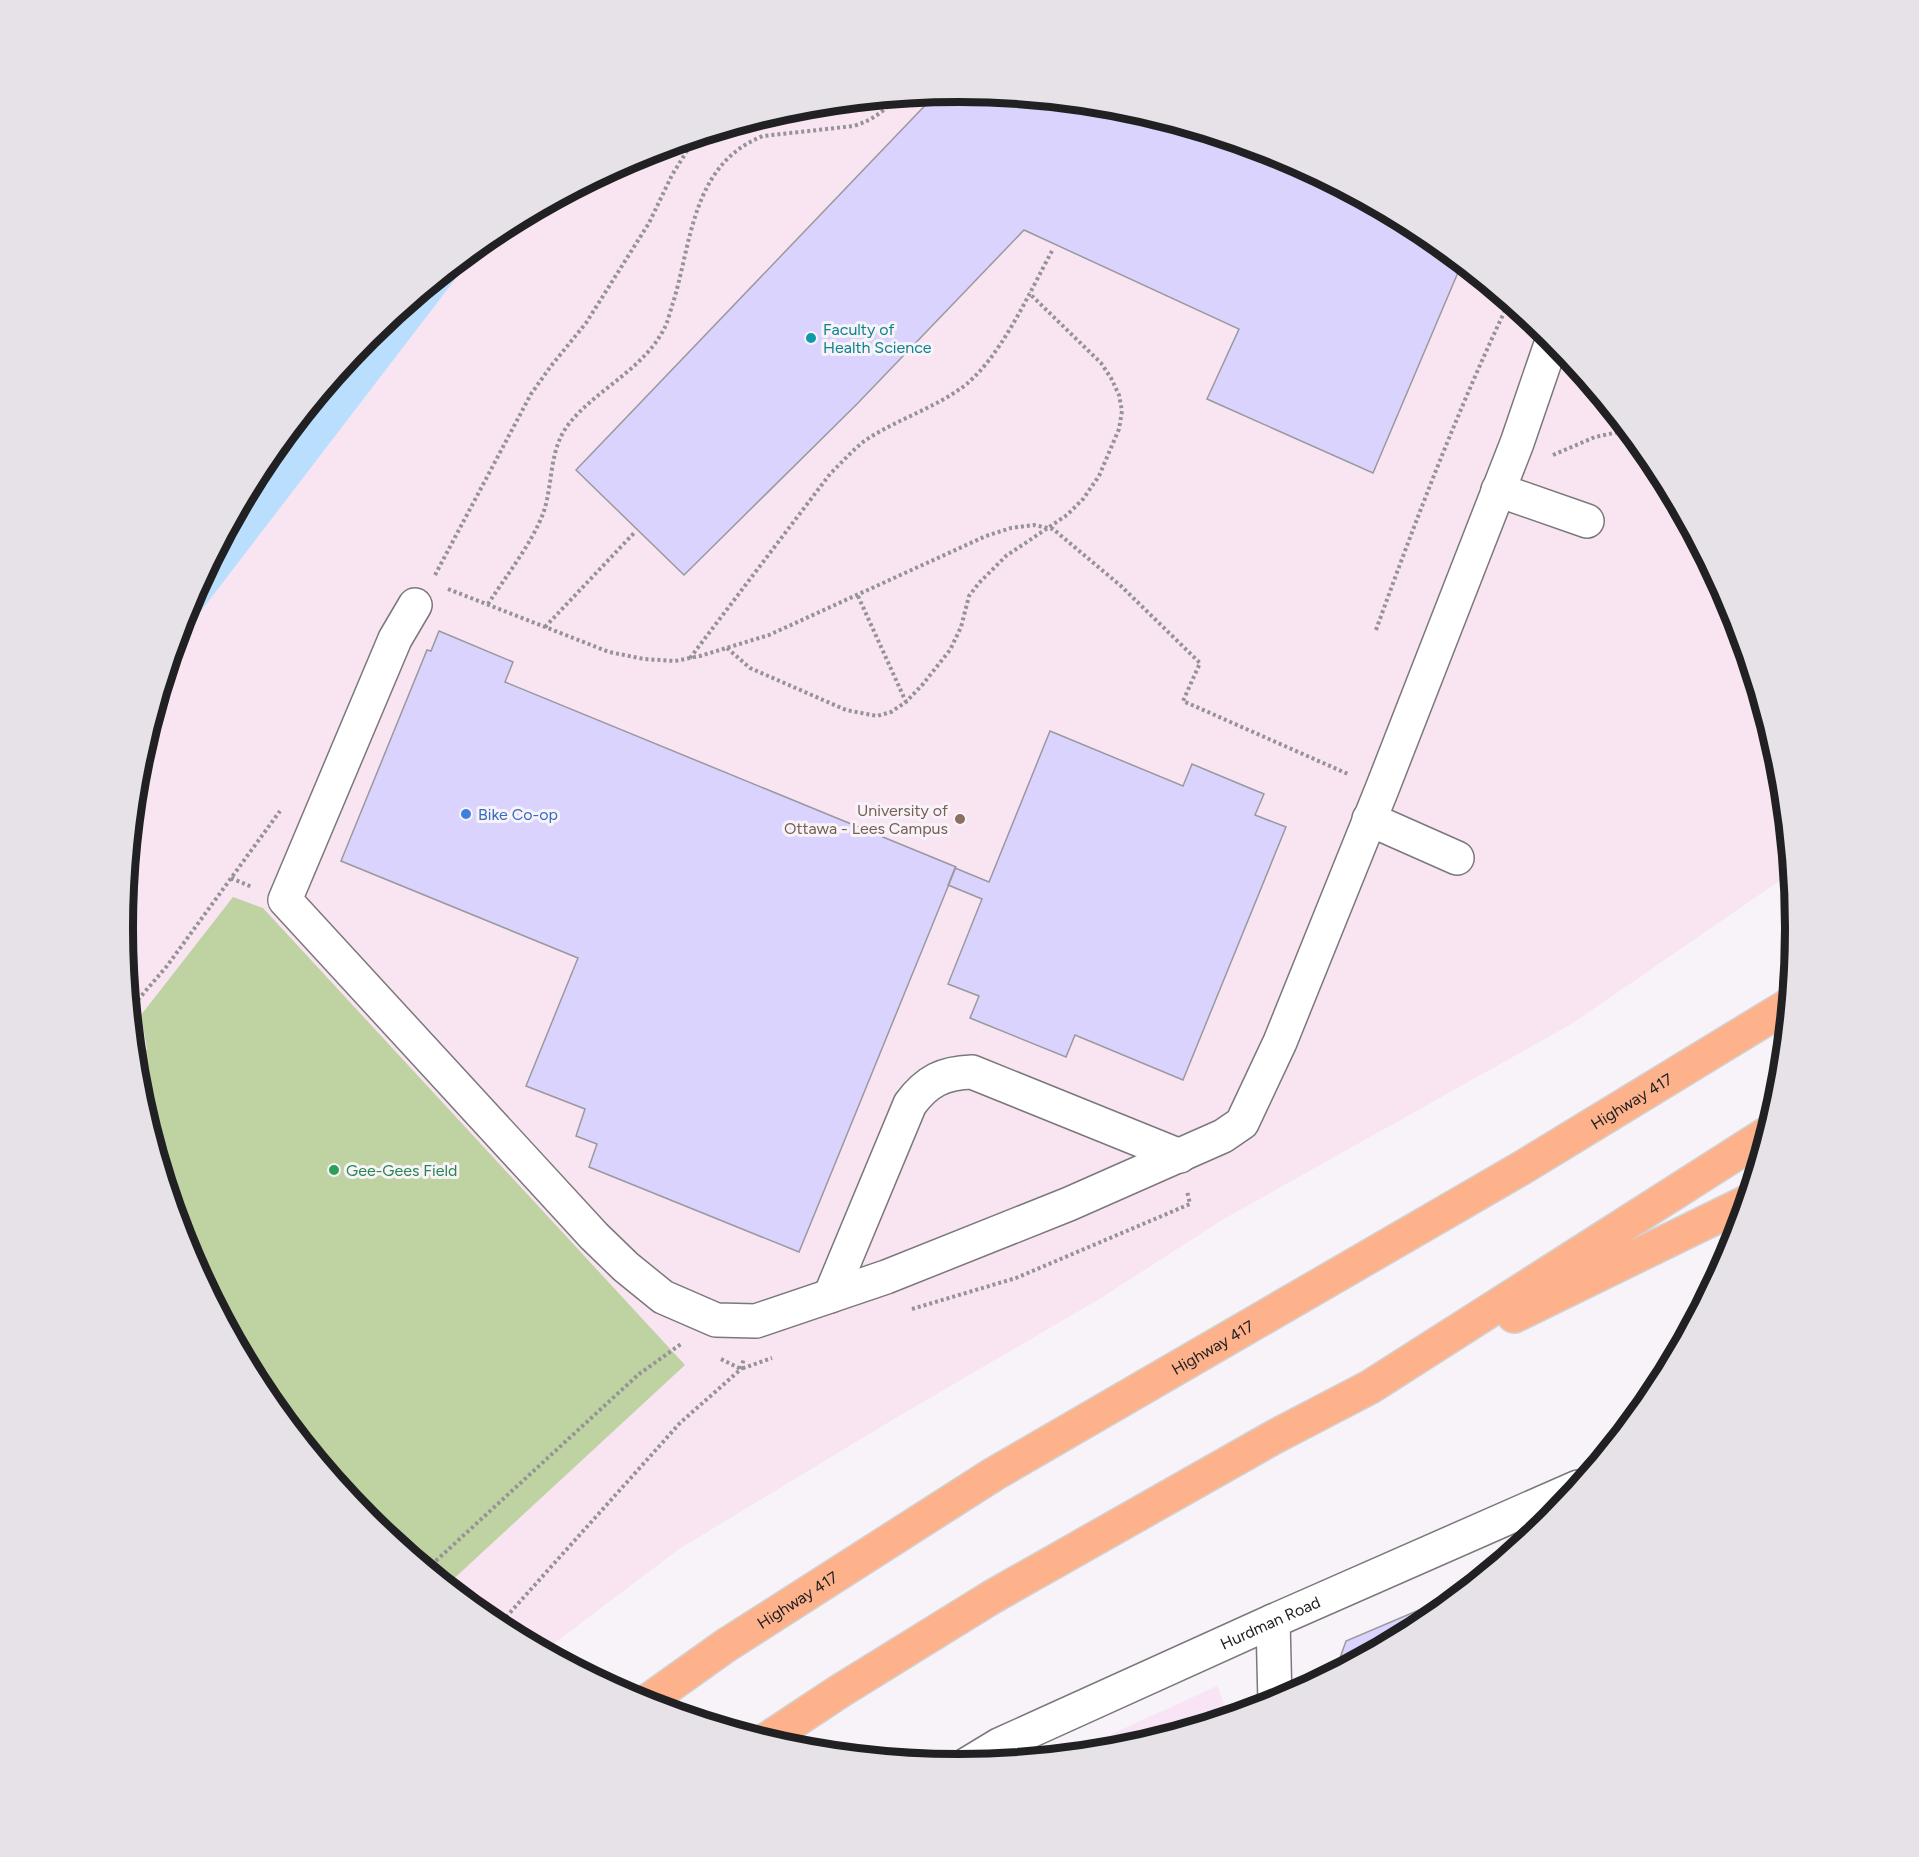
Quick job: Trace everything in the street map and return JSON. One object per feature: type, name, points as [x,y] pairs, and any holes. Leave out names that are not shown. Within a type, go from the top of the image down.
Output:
[{"type":"highway","name":"Highway 417","points":[[655,1697],[734,1639],[994,1473],[1525,1166],[1781,1010]]},
{"type":"highway","points":[[1370,1387],[1759,1139]]},
{"type":"highway","points":[[775,1734],[992,1597],[1276,1436],[1370,1387],[1737,1207]]},
{"type":"street","points":[[423,594],[395,639],[285,900],[626,1268],[663,1297],[716,1320],[756,1321],[886,1277],[1059,1209],[1223,1136],[1242,1123],[1280,1042],[1369,819],[1517,442],[1549,349]]},
{"type":"street","points":[[1498,490],[1587,521]]},
{"type":"street","points":[[1369,819],[1457,858]]},
{"type":"street","points":[[831,1296],[910,1104],[921,1090],[934,1080],[955,1072],[972,1072],[1180,1156]]},
{"type":"street","name":"Hurdman Road","points":[[984,1754],[999,1745],[1273,1621],[1561,1494]]},
{"type":"street","points":[[1273,1621],[1275,1692]]},
{"type":"path","points":[[488,604],[535,531],[550,487],[554,458],[564,431],[580,412],[634,366],[664,329],[676,293],[700,200],[717,171],[751,141],[763,136],[854,126],[868,121],[888,106]]},
{"type":"path","points":[[689,148],[672,175],[649,223],[586,323],[531,394],[423,594],[488,604],[609,652],[644,659],[675,661],[769,636],[986,536],[1011,528],[1034,525],[1053,529],[1121,586],[1200,663],[1183,701],[1353,777]]},
{"type":"path","points":[[689,658],[830,474],[848,455],[865,441],[960,389],[976,375],[996,351],[1052,251]]},
{"type":"path","points":[[727,648],[750,668],[846,710],[877,716],[891,712],[906,702],[924,684],[950,650],[961,627],[969,596],[979,583],[1006,556],[1067,514],[1083,499],[1099,476],[1119,429],[1122,411],[1119,395],[1101,363],[1029,293]]},
{"type":"path","points":[[1376,630],[1456,418],[1506,309]]},
{"type":"path","points":[[1553,455],[1595,437],[1620,432]]},
{"type":"path","points":[[545,627],[634,533]]},
{"type":"path","points":[[858,596],[906,702]]},
{"type":"path","points":[[137,1001],[168,966],[231,878]]},
{"type":"path","points":[[432,1564],[639,1374],[716,1320]]},
{"type":"path","points":[[505,1619],[680,1423],[741,1369],[756,1321]]},
{"type":"shaded area","name":"University of Ottawa - Lees Campus","points":[[960,102],[1067,109],[1173,130],[1276,165],[1325,187],[1419,241],[1463,273],[1544,344],[1615,425],[1647,469],[1701,563],[1723,612],[1758,715],[1779,821],[1784,878],[1573,1023],[1222,1220],[1101,1298],[899,1416],[679,1549],[550,1646],[500,1616],[415,1550],[375,1513],[304,1432],[272,1388],[218,1294],[177,1194],[161,1142],[140,1036],[133,928],[140,821],[149,767],[161,715],[193,620],[464,267],[500,241],[546,213],[594,187],[643,165],[746,130],[798,118],[852,109]]},
{"type":"shaded area","points":[[1217,1686],[1226,1710],[1173,1727],[1090,1744]]},
{"type":"green space","name":"Gee-Gees Field","points":[[233,897],[263,908],[685,1365],[452,1581],[375,1513],[338,1473],[272,1388],[244,1342],[218,1294],[177,1194],[161,1142],[149,1090],[143,1053],[147,1049],[141,1015]]},
{"type":"water","points":[[465,267],[192,623],[218,563],[244,515],[272,469],[304,425],[375,344],[415,307]]},
{"type":"building","name":"Faculty of Health Science","points":[[927,103],[1014,104],[1067,109],[1173,130],[1225,146],[1325,187],[1419,241],[1459,270],[1373,473],[1207,399],[1239,329],[1024,230],[857,404],[684,575],[576,470]]},
{"type":"building","points":[[439,631],[513,662],[505,682],[956,867],[799,1252],[589,1167],[597,1144],[576,1136],[585,1109],[526,1086],[578,958],[341,861],[427,650],[431,651]]},
{"type":"building","points":[[1050,731],[1183,786],[1192,764],[1264,794],[1255,815],[1286,827],[1183,1080],[1075,1035],[1066,1057],[970,1018],[979,996],[948,984],[982,899],[948,885],[955,868],[989,882]]},
{"type":"building","points":[[1439,1602],[1419,1616],[1338,1663],[1346,1641]]},
{"type":"place","name":"Faculty of Health Science","points":[[811,338]]},
{"type":"place","name":"Bike Co-op","points":[[466,814]]},
{"type":"place","name":"University of Ottawa - Lees Campus","points":[[960,819]]},
{"type":"place","name":"Gee-Gees Field","points":[[334,1170]]}]
